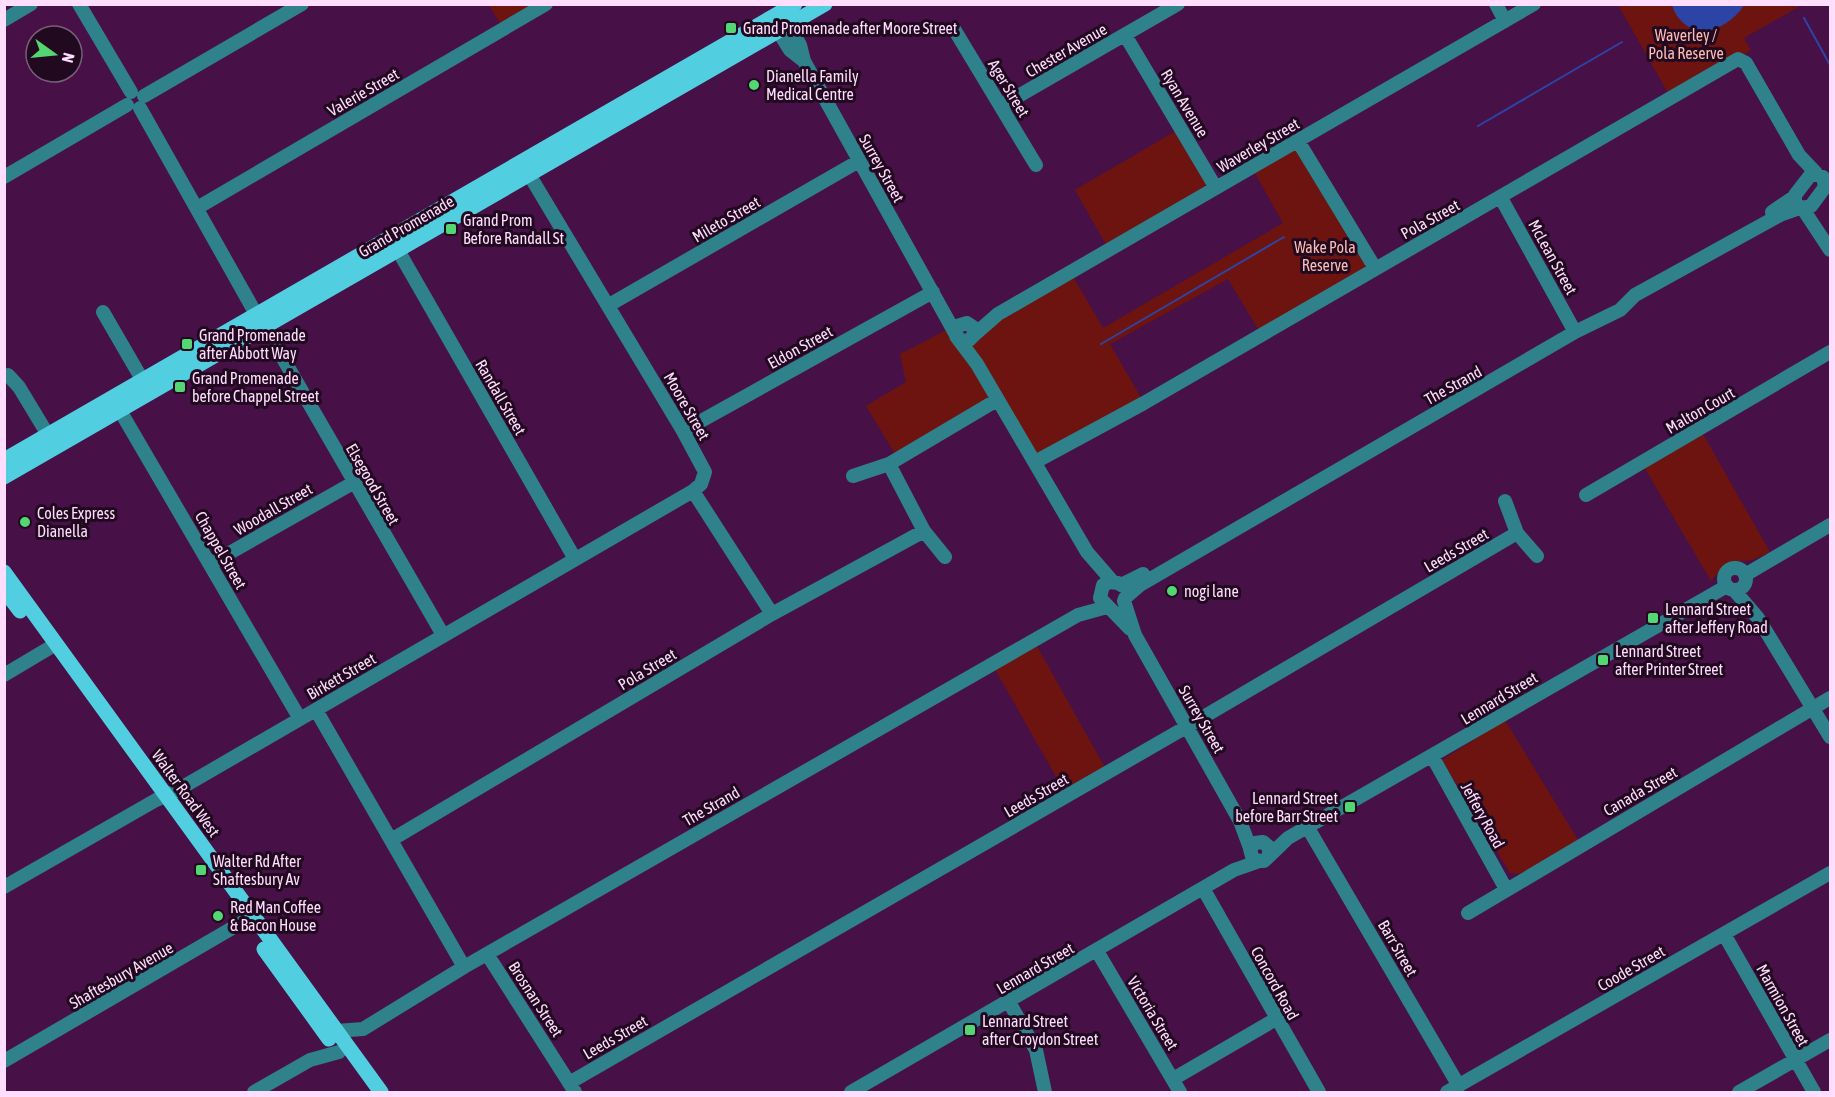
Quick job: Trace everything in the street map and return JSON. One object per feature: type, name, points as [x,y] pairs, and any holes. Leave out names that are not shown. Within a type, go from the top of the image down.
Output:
[{"type":"main road","name":"Grand Promenade","points":[[4,460],[257,314],[529,167],[783,19],[825,4]]},
{"type":"main road","name":"Grand Promenade","points":[[4,477],[399,252],[529,167]]},
{"type":"main road","name":"Walter Road West","points":[[4,572],[52,647],[331,1033],[381,1092]]},
{"type":"main road","name":"Walter Road West","points":[[4,590],[52,647]]},
{"type":"main road","name":"Walter Road West","points":[[346,1053],[368,1092]]},
{"type":"street","points":[[4,20],[31,4]]},
{"type":"street","points":[[79,4],[264,328]]},
{"type":"street","points":[[4,177],[302,4]]},
{"type":"street","name":"Valerie Street","points":[[197,208],[546,4]]},
{"type":"street","name":"Chester Avenue","points":[[1001,106],[1178,4]]},
{"type":"street","points":[[1496,4],[1506,21]]},
{"type":"street","name":"Waverley Street","points":[[965,332],[1534,4]]},
{"type":"street","name":"Surrey Street","points":[[783,19],[800,45],[804,61],[933,291],[965,332],[997,400],[1113,595],[1259,851]]},
{"type":"street","name":"Ager Street","points":[[954,29],[1036,165]]},
{"type":"street","name":"Ryan Avenue","points":[[1125,35],[1216,188]]},
{"type":"street","name":"Pola Street","points":[[1035,462],[1144,403],[1738,59],[1746,63],[1799,155],[1821,178]]},
{"type":"street","points":[[1298,141],[1375,268]]},
{"type":"street","name":"Mileto Street","points":[[609,305],[859,161]]},
{"type":"street","name":"Moore Street","points":[[529,167],[705,472],[702,484],[693,491]]},
{"type":"street","points":[[1803,204],[1821,178]]},
{"type":"street","points":[[1803,204],[1821,178]]},
{"type":"street","name":"McLean Street","points":[[1501,198],[1574,329]]},
{"type":"street","points":[[1803,204],[1830,250]]},
{"type":"street","name":"The Strand","points":[[331,1033],[363,1029],[464,967],[1614,306],[1630,290],[1750,225],[1803,204]]},
{"type":"street","name":"Randall Street","points":[[399,252],[575,559]]},
{"type":"street","name":"Eldon Street","points":[[683,431],[933,291]]},
{"type":"street","points":[[103,312],[143,381]]},
{"type":"street","name":"Elsegood Street","points":[[277,348],[352,483],[442,635]]},
{"type":"street","name":"Malton Court","points":[[1587,495],[1830,352]]},
{"type":"street","points":[[8,375],[19,387],[48,435]]},
{"type":"street","name":"Chappel Street","points":[[113,398],[300,719]]},
{"type":"street","points":[[853,476],[889,464],[997,400]]},
{"type":"street","points":[[889,464],[924,531],[945,557]]},
{"type":"street","name":"Woodall Street","points":[[210,564],[352,483]]},
{"type":"street","points":[[693,491],[772,614]]},
{"type":"street","name":"Birkett Street","points":[[4,887],[316,710],[693,491]]},
{"type":"street","points":[[1505,501],[1518,533],[1537,556]]},
{"type":"street","name":"Lennard Street","points":[[851,1092],[1204,890],[1259,851],[1308,828],[1596,659],[1738,584],[1830,525]]},
{"type":"street","name":"Pola Street","points":[[391,840],[772,614],[924,531]]},
{"type":"street","name":"Leeds Street","points":[[572,1088],[1518,533]]},
{"type":"street","points":[[1738,584],[1830,737]]},
{"type":"street","points":[[4,675],[52,647]]},
{"type":"street","name":"Canada Street","points":[[1468,913],[1830,698]]},
{"type":"street","points":[[316,710],[464,967]]},
{"type":"street","name":"Jeffery Road","points":[[1432,756],[1506,889]]},
{"type":"street","name":"Barr Street","points":[[1308,828],[1453,1089]]},
{"type":"street","name":"Coode Street","points":[[1453,1089],[1830,873]]},
{"type":"street","name":"Concord Road","points":[[1204,890],[1318,1092]]},
{"type":"street","name":"Shaftesbury Avenue","points":[[4,1061],[249,919]]},
{"type":"street","name":"Marmion Street","points":[[1724,934],[1814,1092]]},
{"type":"street","name":"Victoria Street","points":[[1097,951],[1180,1092]]},
{"type":"street","name":"Brosnan Street","points":[[487,954],[572,1088]]},
{"type":"street","points":[[1009,1002],[1036,1050],[1045,1092]]},
{"type":"street","points":[[1173,1079],[1276,1019]]},
{"type":"street","points":[[310,1060],[346,1053],[363,1029]]},
{"type":"street","points":[[254,1092],[310,1060],[320,1051],[331,1033]]},
{"type":"street","points":[[1739,1092],[1830,1040]]},
{"type":"green space","points":[[489,5],[536,5],[501,25]]},
{"type":"green space","name":"Waverley / Pola Reserve","points":[[1618,5],[1802,5],[1744,38],[1751,50],[1671,98]]},
{"type":"green space","points":[[1181,128],[1216,188],[1109,250],[1075,190]]},
{"type":"green space","name":"Wake Pola Reserve","points":[[1298,141],[1375,268],[1261,334],[1228,279],[1110,344],[1144,403],[1035,462],[997,400],[898,459],[866,406],[906,382],[900,354],[960,323],[958,340],[1071,273],[1103,328],[1283,223],[1252,168]]},
{"type":"green space","points":[[1703,434],[1770,552],[1753,560],[1727,562],[1711,581],[1644,467]]},
{"type":"green space","points":[[1034,641],[1108,773],[1067,796],[992,664]]},
{"type":"green space","points":[[1505,720],[1578,840],[1520,874],[1510,873],[1442,760]]},
{"type":"water","points":[[1672,4],[1744,5],[1726,24],[1701,33],[1676,15]]},
{"type":"waterway","points":[[1804,18],[1830,65]]},
{"type":"waterway","points":[[1478,126],[1622,42]]},
{"type":"waterway","points":[[1101,344],[1284,237]]},
{"type":"place","name":"Grand Promenade after Moore Street","points":[[731,28]]},
{"type":"place","name":"Dianella Family Medical Centre","points":[[754,85]]},
{"type":"place","name":"Grand Prom Before Randall St","points":[[451,229]]},
{"type":"place","name":"Grand Promenade after Abbott Way","points":[[187,344]]},
{"type":"place","name":"Grand Promenade before Chappel Street","points":[[180,387]]},
{"type":"place","name":"Coles Express Dianella","points":[[25,522]]},
{"type":"place","name":"nogi lane","points":[[1172,591]]},
{"type":"place","name":"Lennard Street after Jeffery Road","points":[[1653,618]]},
{"type":"place","name":"Lennard Street after Printer Street","points":[[1603,660]]},
{"type":"place","name":"Lennard Street before Barr Street","points":[[1350,807]]},
{"type":"place","name":"Walter Rd After Shaftesbury Av","points":[[201,870]]},
{"type":"place","name":"Red Man Coffee & Bacon House","points":[[218,916]]},
{"type":"place","name":"Lennard Street after Croydon Street","points":[[970,1030]]}]
